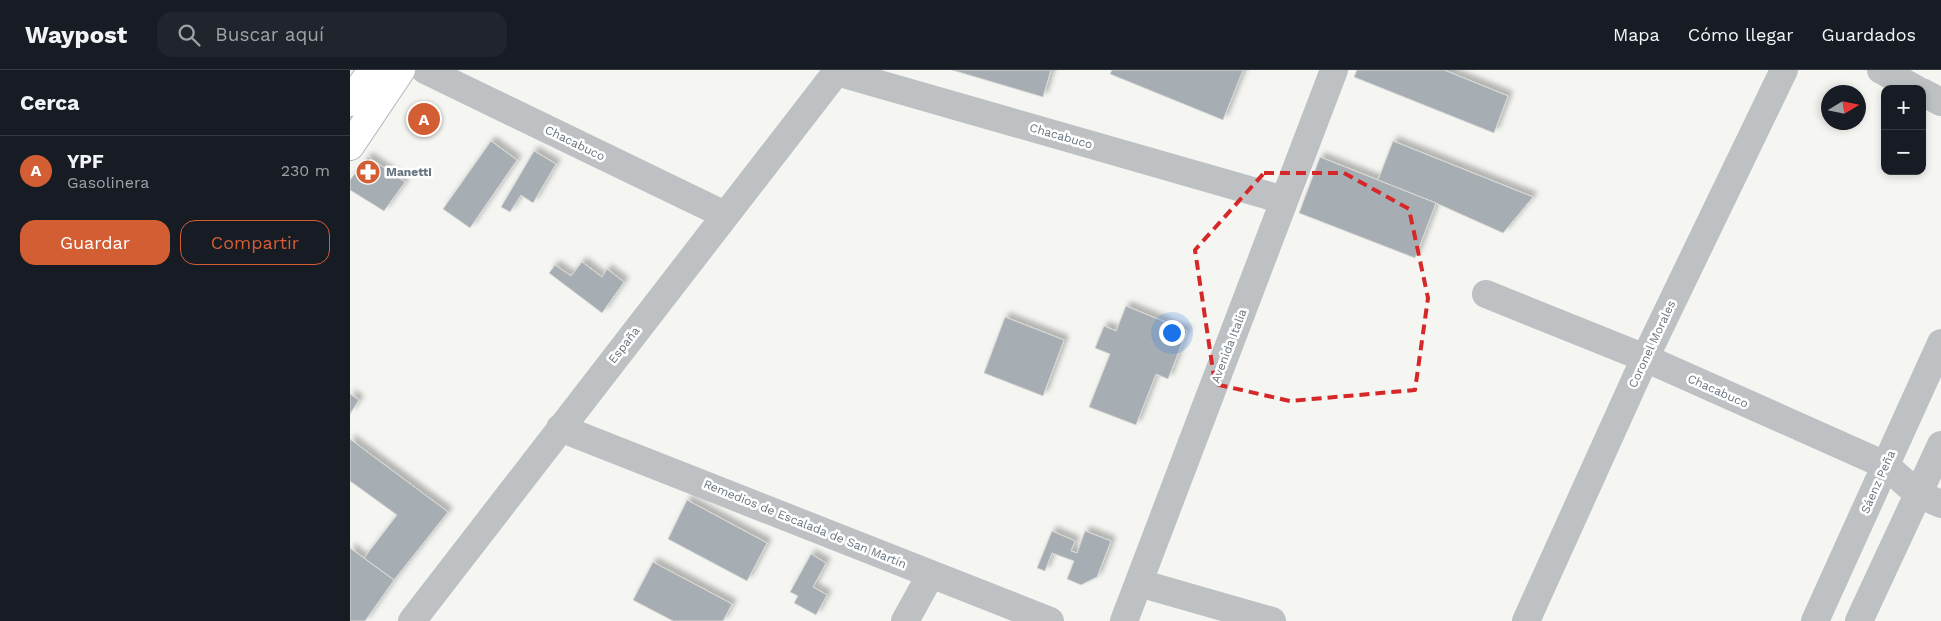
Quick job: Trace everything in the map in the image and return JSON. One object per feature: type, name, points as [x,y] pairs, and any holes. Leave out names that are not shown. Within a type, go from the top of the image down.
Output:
[{"type":"main road","points":[[350,102],[372,70]]},
{"type":"main road","points":[[350,146],[400,70]]},
{"type":"street","name":"Chacabuco","points":[[425,70],[725,215]]},
{"type":"street","name":"Avenida Italia","points":[[1124,621],[1334,70]]},
{"type":"street","name":"Coronel Morales","points":[[1526,621],[1645,358],[1784,70]]},
{"type":"street","points":[[1881,70],[1909,85]]},
{"type":"street","name":"Chacabuco","points":[[837,71],[1284,200]]},
{"type":"street","name":"España","points":[[412,621],[837,71]]},
{"type":"street","points":[[1926,94],[1941,102]]},
{"type":"street","name":"Chacabuco","points":[[1486,294],[1645,358],[1885,465],[1930,499]]},
{"type":"street","name":"Sáenz Peña","points":[[1815,621],[1941,343]]},
{"type":"street","name":"Remedios de Escalada de San Martín","points":[[560,428],[1050,621]]},
{"type":"street","points":[[1859,621],[1930,499],[1941,446]]},
{"type":"street","points":[[905,621],[931,574]]},
{"type":"street","points":[[1139,583],[1272,621]]},
{"type":"highlighted area","points":[[1264,173],[1344,173],[1409,209],[1428,298],[1415,390],[1290,401],[1215,384],[1195,250]]},
{"type":"building","points":[[952,70],[1051,70],[1043,97]]},
{"type":"building","points":[[1112,70],[1243,70],[1223,120],[1110,74]]},
{"type":"building","points":[[1357,70],[1444,70],[1508,96],[1494,133],[1354,77]]},
{"type":"building","points":[[491,141],[517,160],[470,228],[443,209]]},
{"type":"building","points":[[1393,141],[1533,197],[1503,233],[1378,180]]},
{"type":"building","points":[[534,151],[556,164],[533,203],[521,195],[510,212],[501,207]]},
{"type":"building","points":[[368,157],[405,182],[384,211],[350,190],[350,180]]},
{"type":"building","points":[[1320,157],[1436,203],[1415,258],[1299,213]]},
{"type":"building","points":[[582,262],[602,277],[607,269],[624,282],[602,313],[549,273],[555,265],[571,276]]},
{"type":"building","points":[[1126,306],[1187,331],[1168,379],[1156,374],[1136,425],[1089,407],[1110,354],[1095,348],[1104,326],[1116,331]]},
{"type":"building","points":[[1005,317],[1064,340],[1043,396],[984,373]]},
{"type":"building","points":[[350,394],[359,400],[350,414]]},
{"type":"building","points":[[350,439],[448,512],[394,580],[364,558],[397,515],[350,481]]},
{"type":"building","points":[[687,500],[767,543],[747,581],[668,539]]},
{"type":"building","points":[[1052,531],[1075,541],[1071,551],[1077,553],[1085,531],[1111,541],[1097,577],[1081,585],[1067,579],[1074,561],[1052,553],[1045,571],[1037,568]]},
{"type":"building","points":[[350,548],[394,580],[365,621],[350,621]]},
{"type":"building","points":[[811,554],[826,563],[813,587],[827,595],[816,615],[794,603],[798,596],[790,592]]},
{"type":"building","points":[[653,562],[732,604],[723,621],[673,621],[633,600]]},
{"type":"place","name":"YPF","points":[[424,119]]},
{"type":"place","name":"Manetti","points":[[368,172]]}]
